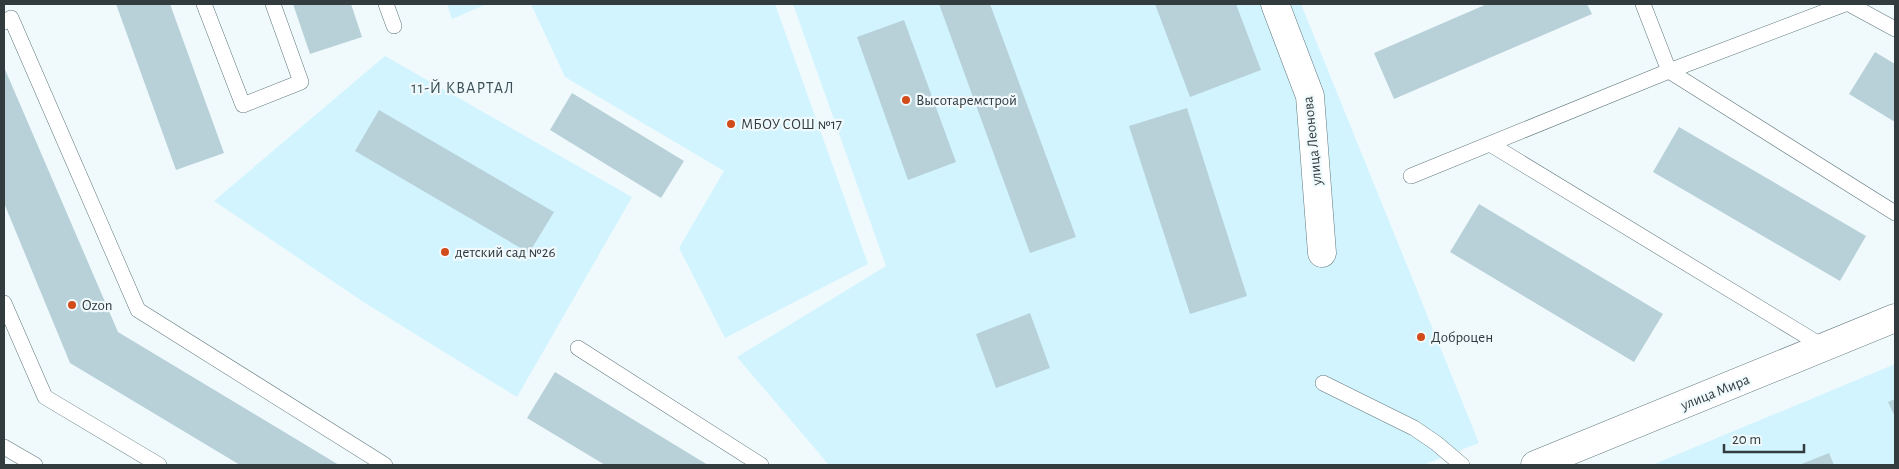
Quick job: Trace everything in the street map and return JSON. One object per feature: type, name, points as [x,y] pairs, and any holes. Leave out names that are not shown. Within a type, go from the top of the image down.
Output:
[{"type":"street","name":"улица Леонова","points":[[1275,4],[1310,96],[1322,253]]},
{"type":"street","name":"улица Мира","points":[[1535,465],[1895,318]]},
{"type":"lane","points":[[204,4],[243,105],[301,82],[273,4]]},
{"type":"lane","points":[[386,4],[394,26]]},
{"type":"lane","points":[[1643,4],[1669,71],[1895,213]]},
{"type":"lane","points":[[1411,176],[1669,71],[1845,4]]},
{"type":"lane","points":[[1849,4],[1895,29]]},
{"type":"lane","points":[[4,22],[11,18],[138,310],[385,465]]},
{"type":"lane","points":[[1490,144],[1824,347]]},
{"type":"lane","points":[[4,303],[45,397],[158,465]]},
{"type":"lane","points":[[578,348],[761,465]]},
{"type":"lane","points":[[1323,384],[1414,428],[1436,442],[1462,465]]},
{"type":"lane","points":[[4,447],[35,465]]},
{"type":"shaded area","points":[[447,4],[487,4],[452,19]]},
{"type":"shaded area","name":"МБОУ СОШ №17","points":[[531,4],[775,4],[868,264],[725,338],[679,248],[724,171],[565,77]]},
{"type":"shaded area","points":[[793,4],[1301,4],[1479,443],[1423,465],[829,465],[737,357],[886,266]]},
{"type":"shaded area","name":"детский сад №26","points":[[385,56],[632,197],[517,397],[365,303],[214,201]]},
{"type":"shaded area","points":[[1895,364],[1895,465],[1652,465]]},
{"type":"building","points":[[116,4],[170,4],[224,153],[176,170]]},
{"type":"building","points":[[293,4],[351,4],[362,37],[310,54]]},
{"type":"building","points":[[939,4],[990,4],[1076,237],[1030,253]]},
{"type":"building","points":[[1155,4],[1236,4],[1261,70],[1190,97]]},
{"type":"building","points":[[1487,4],[1587,4],[1592,14],[1394,99],[1374,53]]},
{"type":"building","name":"Высотаремстрой","points":[[904,20],[956,162],[908,180],[857,37]]},
{"type":"building","points":[[1875,52],[1895,64],[1895,122],[1849,94]]},
{"type":"building","points":[[4,67],[118,332],[339,465],[240,465],[70,363],[4,203]]},
{"type":"building","points":[[572,93],[684,161],[661,198],[550,130]]},
{"type":"building","points":[[1187,108],[1247,296],[1190,314],[1129,126]]},
{"type":"building","points":[[379,110],[554,212],[529,253],[355,151]]},
{"type":"building","points":[[1679,127],[1866,236],[1840,281],[1653,172]]},
{"type":"building","points":[[1479,204],[1663,314],[1634,362],[1450,252]]},
{"type":"building","points":[[1030,313],[1050,368],[996,388],[976,334]]},
{"type":"building","points":[[555,372],[708,465],[605,465],[527,418]]},
{"type":"building","points":[[1895,399],[1895,417],[1888,402]]},
{"type":"building","points":[[1829,453],[1834,465],[1799,465]]},
{"type":"place","name":"Высотаремстрой","points":[[906,100]]},
{"type":"place","name":"МБОУ СОШ №17","points":[[731,124]]},
{"type":"place","name":"детский сад №26","points":[[445,252]]},
{"type":"place","name":"Ozon","points":[[72,305]]},
{"type":"place","name":"Доброцен","points":[[1421,337]]},
{"type":"district","name":"11-Й КВАРТАЛ","points":[[463,87]]}]
